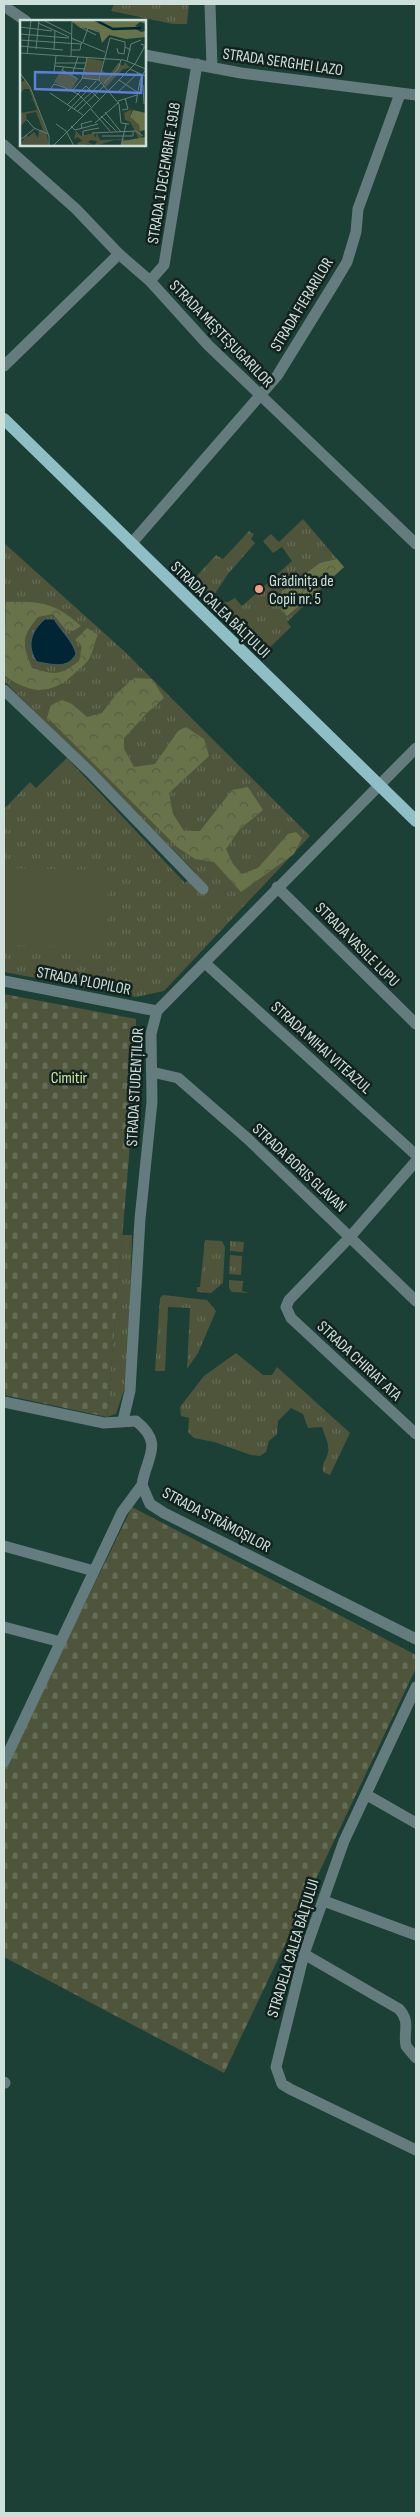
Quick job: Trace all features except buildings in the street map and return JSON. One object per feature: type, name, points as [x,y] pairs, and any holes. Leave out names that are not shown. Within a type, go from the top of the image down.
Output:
[{"type":"main road","name":"STRADA CALEA BĂLȚULUI","points":[[4,419],[416,821]]},
{"type":"street","points":[[210,4],[212,67]]},
{"type":"street","points":[[4,6],[25,20]]},
{"type":"street","name":"STRADA SERGHEI LAZO","points":[[146,55],[241,73],[416,95]]},
{"type":"street","name":"STRADA 1 DECEMBRIE 1918","points":[[150,281],[164,265],[197,64]]},
{"type":"street","name":"STRADA FIERARILOR","points":[[131,544],[277,376],[347,262],[356,232],[358,209],[400,94]]},
{"type":"street","name":"STRADA MEȘTEȘUGARILOR","points":[[4,145],[76,209],[119,254],[150,281],[208,344],[416,544]]},
{"type":"street","points":[[4,366],[119,254]]},
{"type":"street","points":[[4,690],[90,772],[203,889]]},
{"type":"street","name":"STRADA STUDENȚILOR","points":[[123,1420],[130,1391],[140,1220],[152,1102],[151,1034],[157,1011],[416,748]]},
{"type":"street","name":"STRADA VASILE LUPU","points":[[277,888],[416,1024]]},
{"type":"street","name":"STRADA MIHAI VITEAZUL","points":[[205,963],[416,1155]]},
{"type":"street","name":"STRADA PLOPILOR","points":[[4,982],[157,1011]]},
{"type":"street","name":"STRADA BORIS GLAVAN","points":[[152,1072],[178,1078],[248,1139],[416,1301]]},
{"type":"street","points":[[350,1237],[416,1161]]},
{"type":"street","name":"STRADA CHIRIAT ATA","points":[[350,1237],[289,1300],[286,1307],[291,1318],[416,1434]]},
{"type":"street","name":"STRADA STRĂMOȘILOR","points":[[4,1402],[104,1423],[123,1420],[136,1421],[145,1428],[150,1436],[153,1453],[142,1485],[150,1504],[164,1513],[416,1639]]},
{"type":"street","points":[[4,1762],[6,1749],[61,1642],[122,1512],[142,1485]]},
{"type":"street","points":[[4,1546],[94,1571]]},
{"type":"street","points":[[4,1627],[61,1642]]},
{"type":"street","name":"STRADELA CALEA BĂLȚULUI","points":[[416,1688],[344,1841],[304,1954],[276,2067],[282,2084],[290,2089],[416,2150]]},
{"type":"street","points":[[367,1795],[416,1824]]},
{"type":"street","points":[[324,1901],[416,1935]]},
{"type":"street","points":[[304,1954],[399,2009],[404,2014],[408,2024],[406,2046],[416,2058]]},
{"type":"green space","points":[[114,4],[189,4],[187,24],[173,24],[111,11]]},
{"type":"green space","name":"Grădinița de Copii nr. 5","points":[[303,519],[344,567],[287,622],[291,627],[264,653],[215,606],[218,603],[228,602],[235,598],[242,606],[292,561],[282,547],[273,553],[263,541],[271,534],[279,542]]},
{"type":"green space","points":[[249,531],[254,534],[251,539],[255,543],[228,574],[210,601],[191,582],[216,555],[223,559]]},
{"type":"green space","points":[[4,543],[123,650],[310,836],[164,991],[136,997],[4,972],[4,809],[30,782],[36,788],[67,758],[185,883],[196,873],[4,681]]},
{"type":"green space","points":[[337,559],[344,567],[287,616],[281,610],[279,602],[282,591],[320,563]]},
{"type":"green space","points":[[6,602],[28,602],[46,605],[63,612],[81,626],[73,631],[65,629],[53,614],[38,617],[28,630],[25,641],[26,652],[32,668],[57,673],[79,661],[82,645],[75,640],[87,628],[98,635],[89,659],[68,679],[50,689],[32,689],[14,682],[4,675]]},
{"type":"green space","points":[[134,678],[152,679],[164,698],[124,738],[124,749],[134,767],[155,764],[178,731],[186,727],[204,739],[209,756],[169,793],[173,814],[184,831],[200,831],[232,790],[248,787],[263,810],[239,830],[226,849],[233,864],[242,874],[258,868],[288,834],[296,832],[302,838],[294,854],[241,892],[214,862],[195,859],[177,847],[47,717],[51,705],[62,700],[72,704],[87,717],[102,713],[117,693]]},
{"type":"green space","points":[[4,868],[109,870],[107,947],[4,945]]},
{"type":"green space","name":"Cimitir","points":[[4,994],[136,1019],[137,1062],[107,1417],[4,1395]]},
{"type":"green space","points":[[122,1235],[132,1235],[128,1378],[116,1414],[107,1417]]},
{"type":"green space","points":[[205,1240],[222,1241],[225,1247],[223,1283],[211,1293],[197,1292],[197,1287],[200,1287]]},
{"type":"green space","points":[[230,1241],[244,1242],[243,1252],[230,1251]]},
{"type":"green space","points":[[230,1255],[242,1256],[241,1275],[229,1274]]},
{"type":"green space","points":[[229,1280],[243,1281],[242,1291],[250,1293],[232,1292],[229,1288]]},
{"type":"green space","points":[[163,1295],[207,1300],[216,1311],[198,1353],[187,1369],[190,1308],[168,1307],[165,1371],[155,1371],[160,1298]]},
{"type":"green space","points":[[236,1353],[263,1375],[272,1375],[277,1367],[350,1433],[330,1475],[323,1472],[328,1449],[322,1427],[308,1428],[303,1414],[291,1408],[278,1421],[277,1434],[269,1441],[266,1452],[260,1456],[194,1438],[188,1432],[189,1418],[181,1416],[180,1407],[204,1376]]},
{"type":"green space","points":[[132,1507],[416,1655],[416,1668],[224,2073],[4,1957],[4,1770]]},
{"type":"water","points":[[45,619],[54,619],[76,654],[64,664],[54,665],[37,662],[34,656],[31,645],[33,634]]},
{"type":"place","name":"Grădinița de Copii nr. 5","points":[[259,589]]}]
